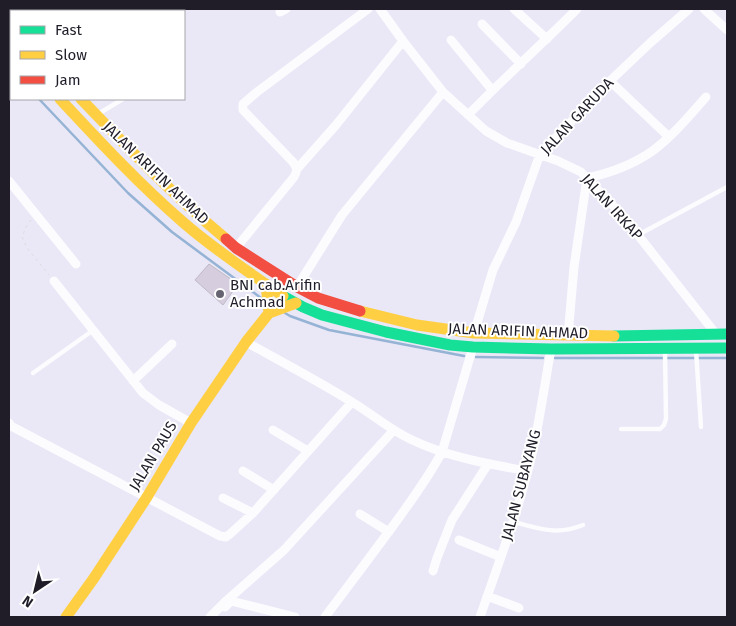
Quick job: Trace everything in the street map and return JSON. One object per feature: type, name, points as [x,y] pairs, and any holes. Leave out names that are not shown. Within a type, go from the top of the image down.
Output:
[{"type":"main road","name":"JALAN ARIFIN AHMAD","points":[[61,100],[137,180],[215,248],[287,298],[322,315],[386,332],[434,342],[473,347],[665,352],[697,355],[727,348]]},
{"type":"main road","name":"JALAN ARIFIN AHMAD","points":[[82,100],[121,141],[205,222],[236,248],[297,287],[318,298],[348,308],[417,325],[474,334],[568,336],[722,334]]},
{"type":"main road","points":[[110,151],[121,141]]},
{"type":"main road","points":[[266,284],[269,313],[296,303]]},
{"type":"main road","name":"JALAN PAUS","points":[[66,617],[147,497],[191,422],[246,342],[269,313]]},
{"type":"street","points":[[297,169],[296,165],[243,110],[243,106],[257,92],[368,9]]},
{"type":"street","name":"JALAN IRKAP","points":[[380,9],[443,92],[486,131],[507,143],[576,169],[587,178],[623,216],[722,334]]},
{"type":"street","points":[[514,9],[548,38]]},
{"type":"street","name":"JALAN GARUDA","points":[[474,334],[493,270],[516,222],[540,154],[610,81],[689,9]]},
{"type":"street","points":[[704,9],[727,30]]},
{"type":"street","points":[[468,115],[548,38],[572,11]]},
{"type":"street","points":[[482,24],[521,64]]},
{"type":"street","points":[[451,40],[492,90]]},
{"type":"street","points":[[236,248],[294,177],[297,169],[336,125],[403,41]]},
{"type":"street","points":[[610,81],[669,137]]},
{"type":"street","points":[[297,287],[342,215],[443,92]]},
{"type":"street","points":[[568,336],[574,267],[587,178],[614,171],[650,152],[669,137],[706,97]]},
{"type":"street","points":[[9,181],[76,264]]},
{"type":"street","points":[[54,282],[143,393],[191,422]]},
{"type":"street","points":[[246,342],[352,402],[393,431],[416,442],[442,452],[488,464],[527,471]]},
{"type":"street","points":[[133,381],[172,344]]},
{"type":"street","points":[[325,617],[422,486],[442,452],[473,347]]},
{"type":"street","name":"JALAN SUBAYANG","points":[[480,617],[501,557],[527,471],[542,404],[551,349]]},
{"type":"street","points":[[10,426],[224,537],[230,534],[274,490],[352,402]]},
{"type":"street","points":[[273,430],[308,451]]},
{"type":"street","points":[[210,617],[229,597],[284,550],[393,431]]},
{"type":"street","points":[[433,572],[452,520],[488,464]]},
{"type":"street","points":[[243,471],[274,490]]},
{"type":"street","points":[[223,498],[252,513]]},
{"type":"street","points":[[360,514],[389,532]]},
{"type":"street","points":[[458,540],[501,557]]},
{"type":"street","points":[[487,596],[519,608]]},
{"type":"street","points":[[216,617],[231,600],[295,617]]},
{"type":"lane","points":[[96,115],[121,100]]},
{"type":"lane","points":[[638,235],[727,187]]},
{"type":"lane","points":[[33,373],[92,330]]},
{"type":"lane","points":[[621,429],[660,429],[664,426],[666,419],[665,352]]},
{"type":"lane","points":[[697,355],[701,427]]},
{"type":"lane","points":[[512,522],[555,531],[573,529],[583,525]]},
{"type":"path","points":[[36,213],[26,227],[22,237],[27,248],[54,282]]},
{"type":"building","name":"BNI cab.Arifin Achmad","points":[[209,264],[238,284],[223,305],[195,280]]},
{"type":"waterway","points":[[40,100],[128,193],[172,232],[261,298]]},
{"type":"waterway","points":[[285,313],[329,330],[464,356]]},
{"type":"waterway","points":[[476,357],[543,358]]},
{"type":"waterway","points":[[555,358],[727,358]]},
{"type":"traffic: fast","points":[[283,296],[322,315],[386,332],[450,345],[551,349],[727,348]]},
{"type":"traffic: fast","points":[[614,336],[727,334]]},
{"type":"traffic: slow","points":[[61,100],[168,209],[220,252],[283,296]]},
{"type":"traffic: slow","points":[[82,100],[170,189],[226,239]]},
{"type":"traffic: slow","points":[[266,284],[269,313]]},
{"type":"traffic: slow","points":[[66,617],[94,578],[147,497],[191,423],[246,342],[269,313],[296,303]]},
{"type":"traffic: slow","points":[[360,311],[417,325],[474,333],[614,336]]},
{"type":"traffic: jam","points":[[226,239],[236,248],[297,287],[318,298],[360,311]]},
{"type":"place","name":"BNI cab.Arifin Achmad","points":[[220,294]]}]
